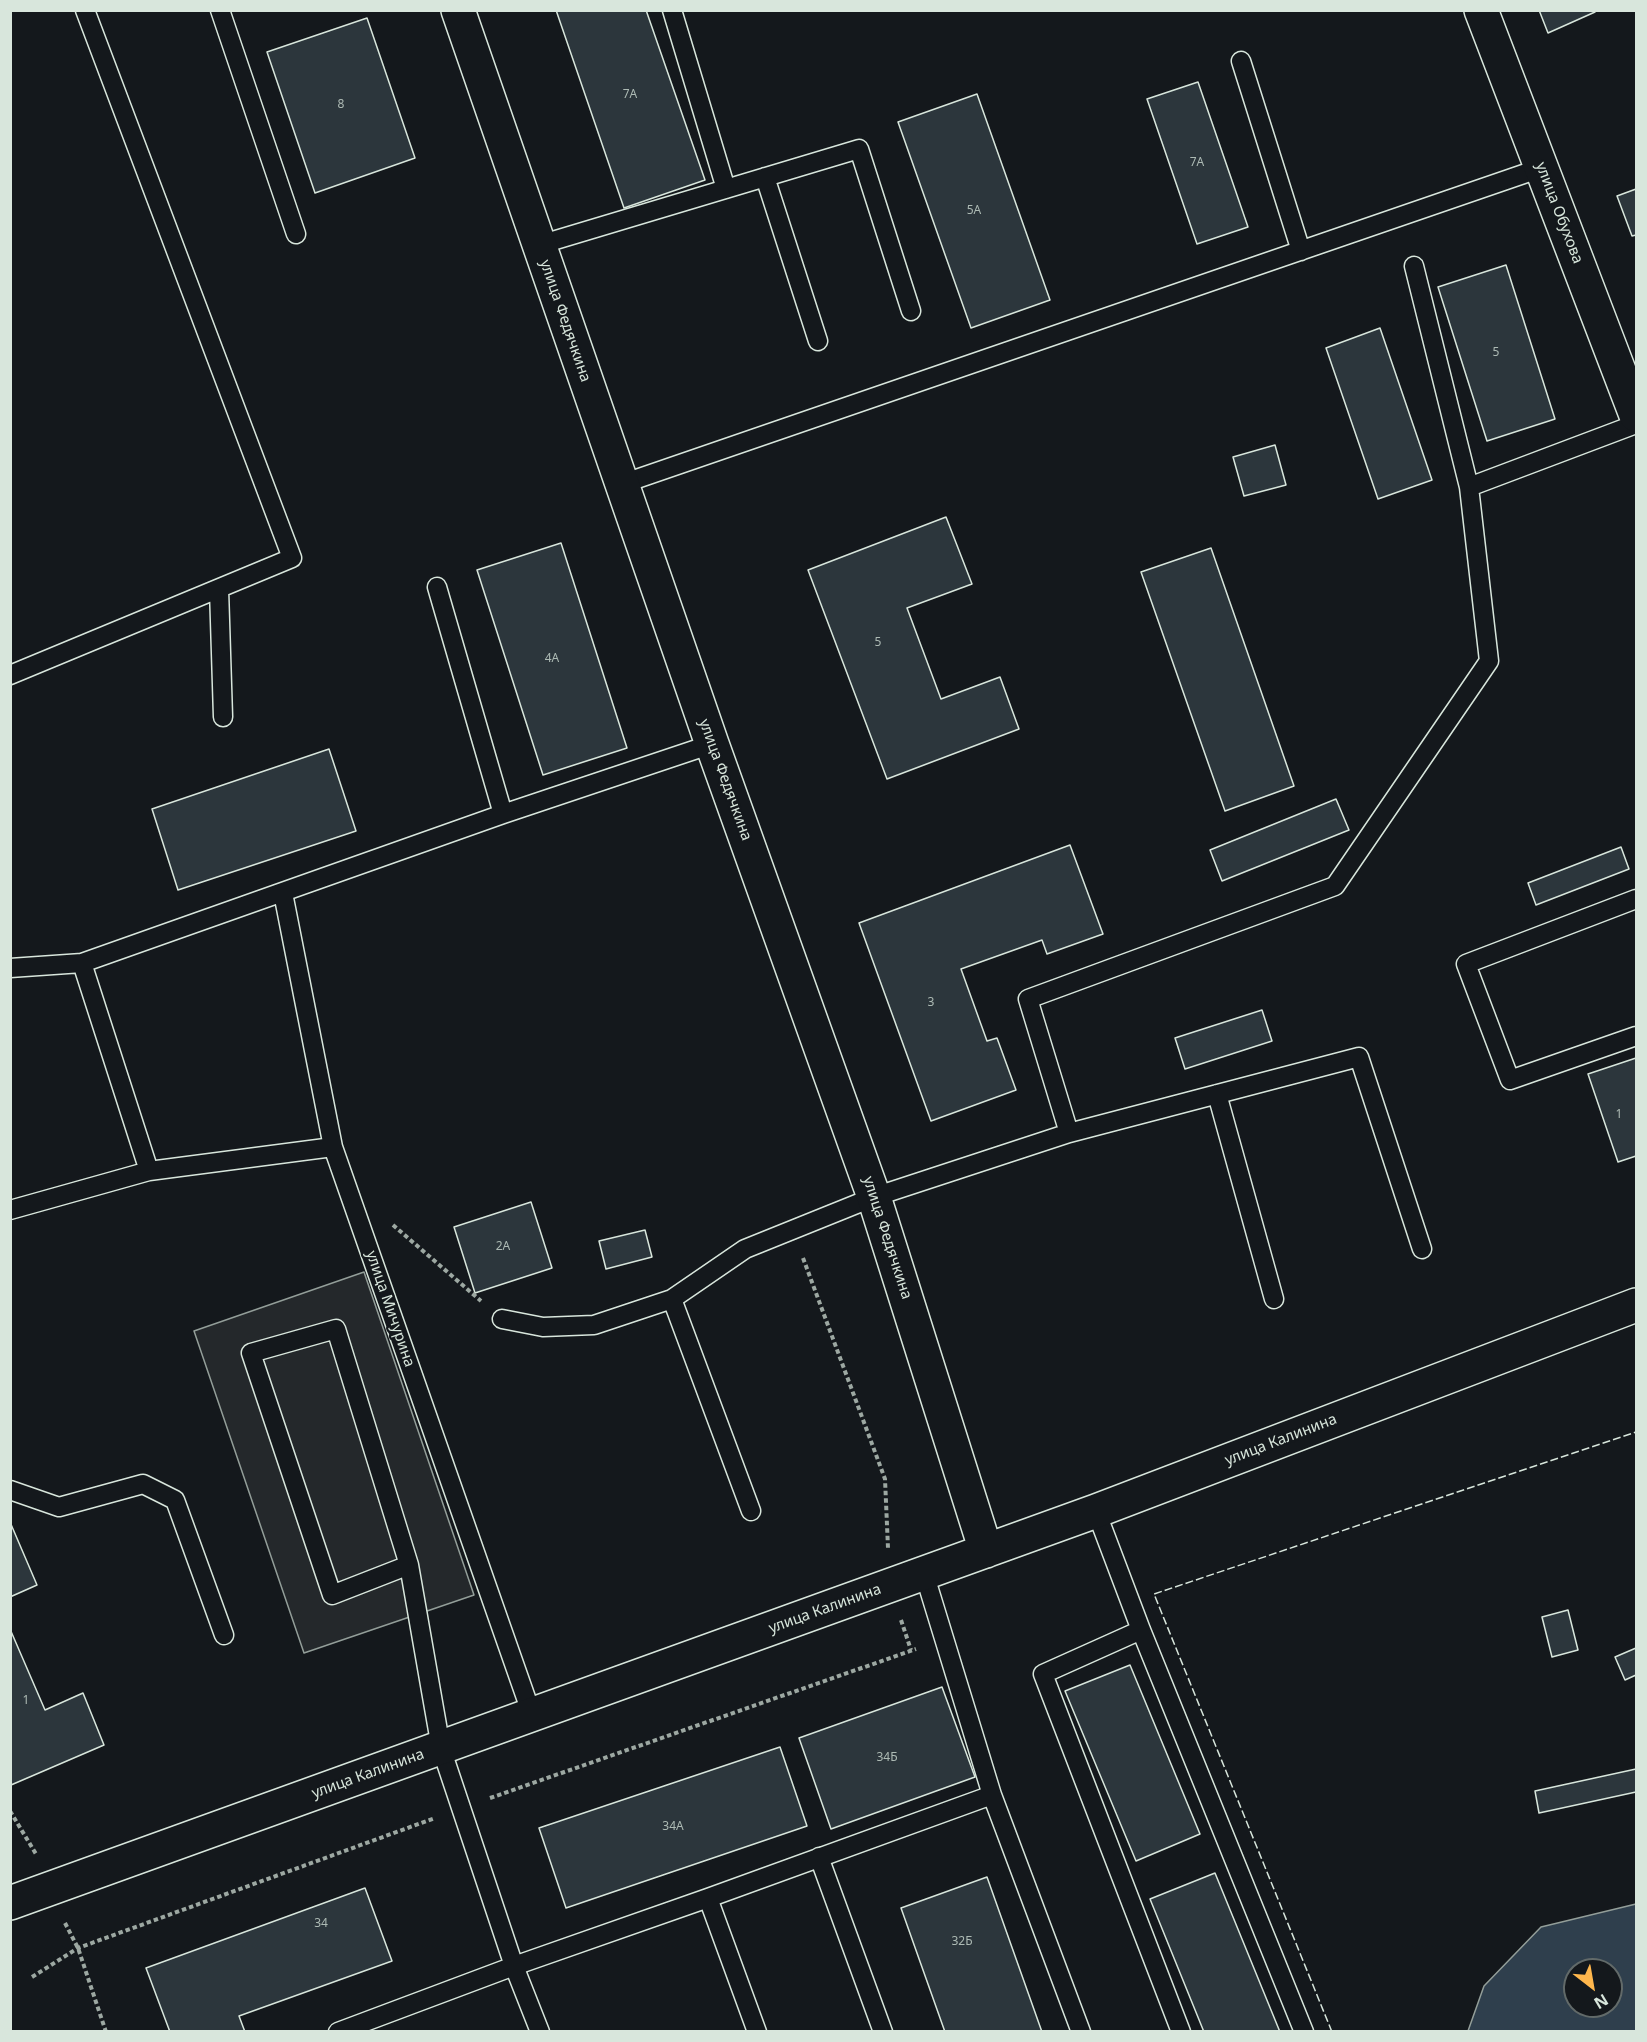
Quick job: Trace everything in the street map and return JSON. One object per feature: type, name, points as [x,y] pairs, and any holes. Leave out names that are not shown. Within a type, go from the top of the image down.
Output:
[{"type":"street","name":"улица Федячкина","points":[[458,10],[712,744],[874,1197],[986,1551]]},
{"type":"street","name":"улица Обухова","points":[[1480,10],[1636,415]]},
{"type":"street","name":"улица Калинина","points":[[10,1903],[1096,1511],[1636,1305]]},
{"type":"lane","points":[[10,675],[292,558],[85,10]]},
{"type":"lane","points":[[219,10],[296,234]]},
{"type":"lane","points":[[672,10],[726,189]]},
{"type":"lane","points":[[1241,61],[1301,250]]},
{"type":"lane","points":[[539,246],[859,149],[911,311]]},
{"type":"lane","points":[[622,484],[1541,168]]},
{"type":"lane","points":[[765,177],[818,341]]},
{"type":"lane","points":[[1069,1134],[1028,999],[1335,886],[1489,661],[1468,487],[1414,266]]},
{"type":"lane","points":[[1468,487],[1636,424]]},
{"type":"lane","points":[[437,587],[503,814]]},
{"type":"lane","points":[[219,589],[223,717]]},
{"type":"lane","points":[[10,968],[82,963],[503,814],[712,744]]},
{"type":"lane","name":"улица Мичурина","points":[[283,893],[333,1147],[532,1715]]},
{"type":"lane","points":[[1636,900],[1466,964],[1510,1080],[1636,1036]]},
{"type":"lane","points":[[82,963],[149,1171]]},
{"type":"lane","points":[[502,1319],[543,1327],[594,1325],[672,1299],[745,1249],[874,1197],[1069,1134],[1359,1057],[1422,1249]]},
{"type":"lane","points":[[1217,1095],[1274,1299]]},
{"type":"lane","points":[[10,1210],[149,1171],[333,1147]]},
{"type":"lane","points":[[672,1299],[751,1510]]},
{"type":"lane","points":[[409,1565],[332,1595],[251,1353],[336,1329],[409,1565],[441,1748],[514,1966],[540,2031]]},
{"type":"lane","points":[[10,1490],[59,1507],[143,1484],[175,1500],[224,1635]]},
{"type":"lane","points":[[1096,1511],[1141,1630],[1304,2031]]},
{"type":"lane","points":[[924,1573],[992,1795],[1081,2031]]},
{"type":"lane","points":[[1141,1630],[1043,1674],[1181,2031]]},
{"type":"lane","points":[[338,2031],[992,1795]]},
{"type":"lane","points":[[819,1857],[883,2031]]},
{"type":"lane","points":[[708,1898],[757,2031]]},
{"type":"path","points":[[390,1223],[502,1319]]},
{"type":"path","points":[[793,1230],[885,1479],[890,1586],[911,1650]]},
{"type":"path","points":[[10,1811],[37,1855]]},
{"type":"path","points":[[65,1922],[78,1948],[106,2031]]},
{"type":"shaded area","points":[[364,1272],[474,1595],[304,1653],[194,1331]]},
{"type":"water","points":[[1636,1904],[1636,2031],[1468,2031],[1484,1986],[1541,1927]]},
{"type":"building","points":[[556,10],[646,10],[705,180],[624,208]]},
{"type":"building","points":[[1539,10],[1594,10],[1595,12],[1548,33]]},
{"type":"building","points":[[367,18],[415,158],[315,193],[267,52]]},
{"type":"building","points":[[1198,82],[1248,227],[1197,244],[1147,99]]},
{"type":"building","points":[[977,94],[1050,300],[971,328],[898,122]]},
{"type":"building","points":[[1636,189],[1636,235],[1632,236],[1617,196]]},
{"type":"building","points":[[1506,265],[1555,419],[1487,441],[1438,287]]},
{"type":"building","points":[[1380,328],[1432,480],[1378,499],[1326,348]]},
{"type":"building","points":[[1275,445],[1286,485],[1244,496],[1233,457]]},
{"type":"building","points":[[946,517],[972,584],[907,608],[941,699],[1000,677],[1019,729],[887,779],[808,570]]},
{"type":"building","points":[[561,543],[627,748],[543,775],[477,570]]},
{"type":"building","points":[[1211,548],[1294,786],[1225,811],[1141,572]]},
{"type":"building","points":[[329,749],[356,831],[178,890],[152,809]]},
{"type":"building","points":[[1336,799],[1349,830],[1222,881],[1210,850]]},
{"type":"building","points":[[1070,845],[1103,934],[1047,954],[1042,940],[961,969],[987,1041],[997,1038],[1016,1090],[931,1121],[859,923]]},
{"type":"building","points":[[1621,847],[1629,869],[1536,905],[1528,883]]},
{"type":"building","points":[[1262,1010],[1272,1041],[1185,1069],[1175,1038]]},
{"type":"building","points":[[1636,1058],[1636,1156],[1618,1162],[1588,1074]]},
{"type":"building","points":[[531,1202],[552,1268],[475,1293],[454,1227]]},
{"type":"building","points":[[645,1230],[652,1257],[606,1269],[599,1241]]},
{"type":"building","points":[[10,1522],[37,1585],[10,1597]]},
{"type":"building","points":[[1568,1610],[1578,1650],[1552,1657],[1542,1617]]},
{"type":"building","points":[[10,1629],[45,1710],[83,1693],[104,1745],[11,1785]]},
{"type":"building","points":[[1636,1648],[1636,1675],[1625,1680],[1615,1657]]},
{"type":"building","points":[[1130,1665],[1200,1834],[1136,1861],[1065,1691]]},
{"type":"building","points":[[942,1687],[975,1777],[831,1829],[799,1738]]},
{"type":"building","points":[[780,1747],[807,1826],[566,1908],[539,1828]]},
{"type":"building","points":[[1636,1769],[1636,1792],[1539,1813],[1535,1791]]},
{"type":"building","points":[[1215,1873],[1280,2032],[1204,2032],[1150,1899]]},
{"type":"building","points":[[987,1877],[1042,2032],[945,2032],[901,1908]]},
{"type":"building","points":[[365,1888],[392,1961],[239,2016],[245,2032],[170,2032],[146,1968]]},
{"type":"fence","points":[[1332,2032],[1154,1594],[1636,1432]]}]
